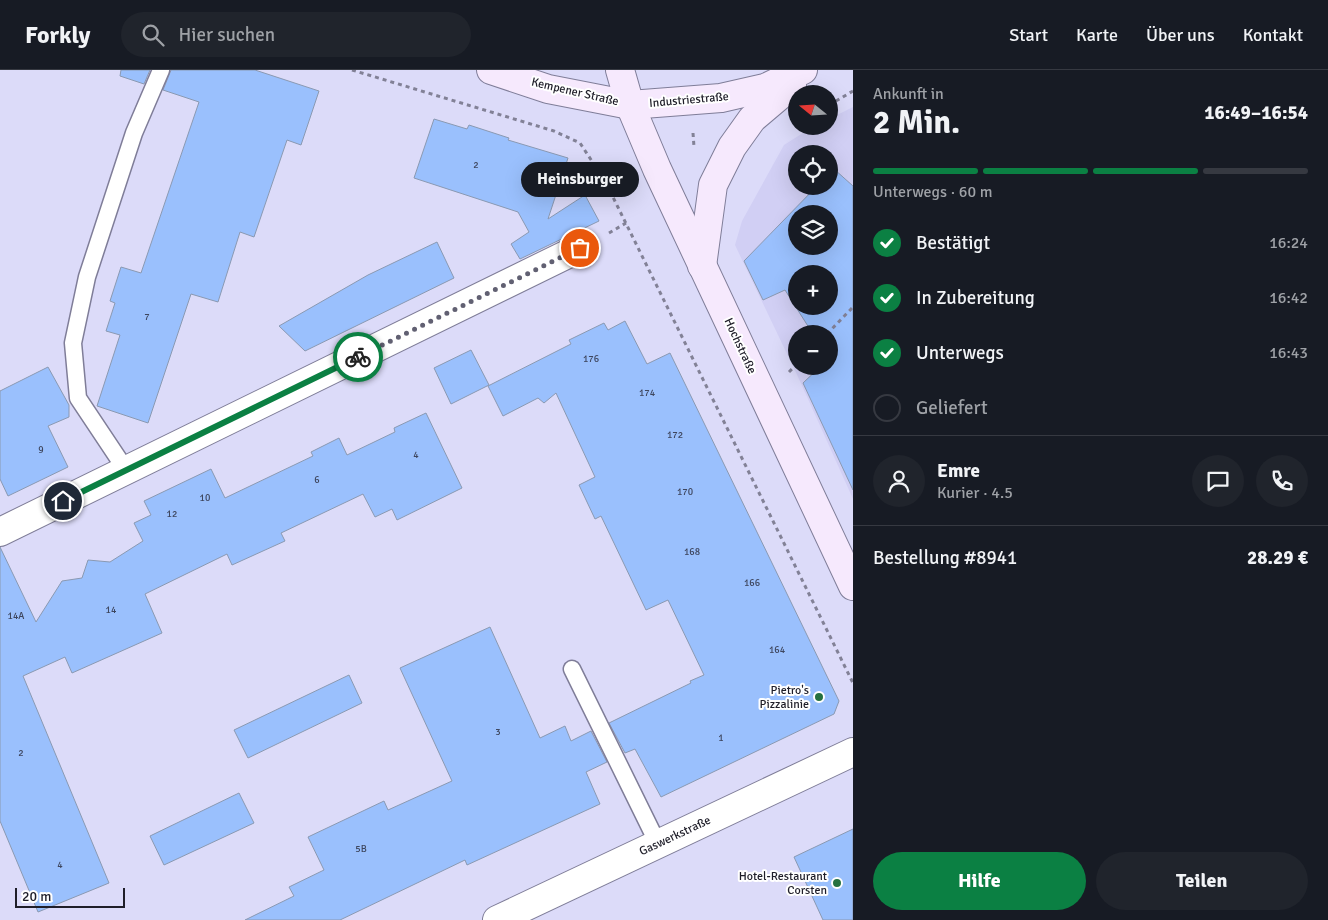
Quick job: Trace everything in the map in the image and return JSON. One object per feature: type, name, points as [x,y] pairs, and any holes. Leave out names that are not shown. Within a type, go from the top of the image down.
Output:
[{"type":"street","name":"Kempener Straße","points":[[490,70],[548,88],[630,105]]},
{"type":"street","name":"Hochstraße","points":[[620,70],[630,105],[656,169],[853,586]]},
{"type":"street","name":"Industriestraße","points":[[630,105],[722,98],[766,88],[803,70]]},
{"type":"street","points":[[702,266],[713,185],[732,147],[752,119],[811,70]]},
{"type":"street","points":[[0,532],[580,248]]},
{"type":"street","name":"Gaswerkstraße","points":[[497,920],[853,752]]},
{"type":"lane","points":[[126,470],[78,398],[73,343],[87,277],[134,133],[161,70]]},
{"type":"lane","points":[[572,669],[658,844]]},
{"type":"path","points":[[352,70],[554,131],[580,143],[605,181],[853,683]]},
{"type":"path","points":[[838,100],[853,91]]},
{"type":"path","points":[[836,325],[853,307]]},
{"type":"shaded area","points":[[853,107],[853,499],[797,375],[838,375],[838,325],[788,325],[788,356],[735,245],[742,221],[784,145],[800,135],[838,135],[838,114]]},
{"type":"building","points":[[121,70],[150,70],[144,84],[120,76]]},
{"type":"building","points":[[171,70],[255,70],[319,91],[301,145],[287,140],[254,237],[240,232],[218,302],[191,294],[148,423],[97,406],[120,335],[106,331],[115,303],[110,301],[121,267],[141,273],[199,102],[163,90]]},
{"type":"building","points":[[434,119],[467,129],[469,125],[509,138],[508,140],[568,158],[548,219],[585,195],[599,221],[520,259],[511,244],[529,232],[518,212],[414,178]]},
{"type":"building","points":[[838,173],[853,186],[853,490],[803,383],[811,375],[838,375],[838,325],[807,325],[801,315],[838,315],[838,265],[788,265],[788,295],[785,290],[763,300],[744,261],[788,216],[788,255],[838,255],[838,205],[799,205],[808,195],[838,195]]},
{"type":"building","points":[[437,242],[454,278],[305,351],[279,326],[368,275]]},
{"type":"building","points":[[625,321],[647,364],[670,353],[839,701],[834,714],[661,797],[635,749],[625,753],[609,723],[704,675],[668,600],[646,610],[601,516],[595,519],[579,485],[595,477],[556,393],[544,403],[538,398],[503,416],[488,386],[571,344],[569,340],[604,323],[608,330]]},
{"type":"building","points":[[471,350],[489,385],[451,404],[434,368]]},
{"type":"building","points":[[48,367],[69,405],[69,417],[48,426],[68,467],[8,496],[0,479],[0,391]]},
{"type":"building","points":[[426,413],[462,488],[397,520],[392,509],[375,517],[363,494],[281,533],[285,541],[232,565],[227,554],[145,594],[162,633],[72,673],[65,657],[23,676],[109,883],[38,912],[0,821],[0,547],[36,622],[62,581],[82,578],[88,560],[110,562],[143,541],[134,523],[151,515],[144,501],[211,469],[225,498],[313,456],[311,452],[339,438],[347,455],[395,432],[394,428]]},
{"type":"building","points":[[490,627],[540,738],[565,726],[571,741],[591,731],[607,762],[586,772],[600,804],[467,865],[465,860],[340,920],[245,920],[294,896],[289,887],[324,870],[308,837],[384,801],[388,810],[452,781],[400,668]]},
{"type":"building","points":[[349,675],[362,703],[248,758],[234,730]]},
{"type":"building","points":[[239,793],[254,823],[164,865],[150,836]]},
{"type":"building","points":[[853,829],[853,920],[823,920],[794,857]]},
{"type":"way so far","points":[[358,357],[580,248]]},
{"type":"place","name":"Heinsburger","points":[[580,248]]},
{"type":"place","name":"Pietro's Pizzalinie","points":[[819,697]]},
{"type":"place","name":"Hotel-Restaurant Corsten","points":[[837,883]]},
{"type":"route","points":[[63,501],[358,357]]}]
